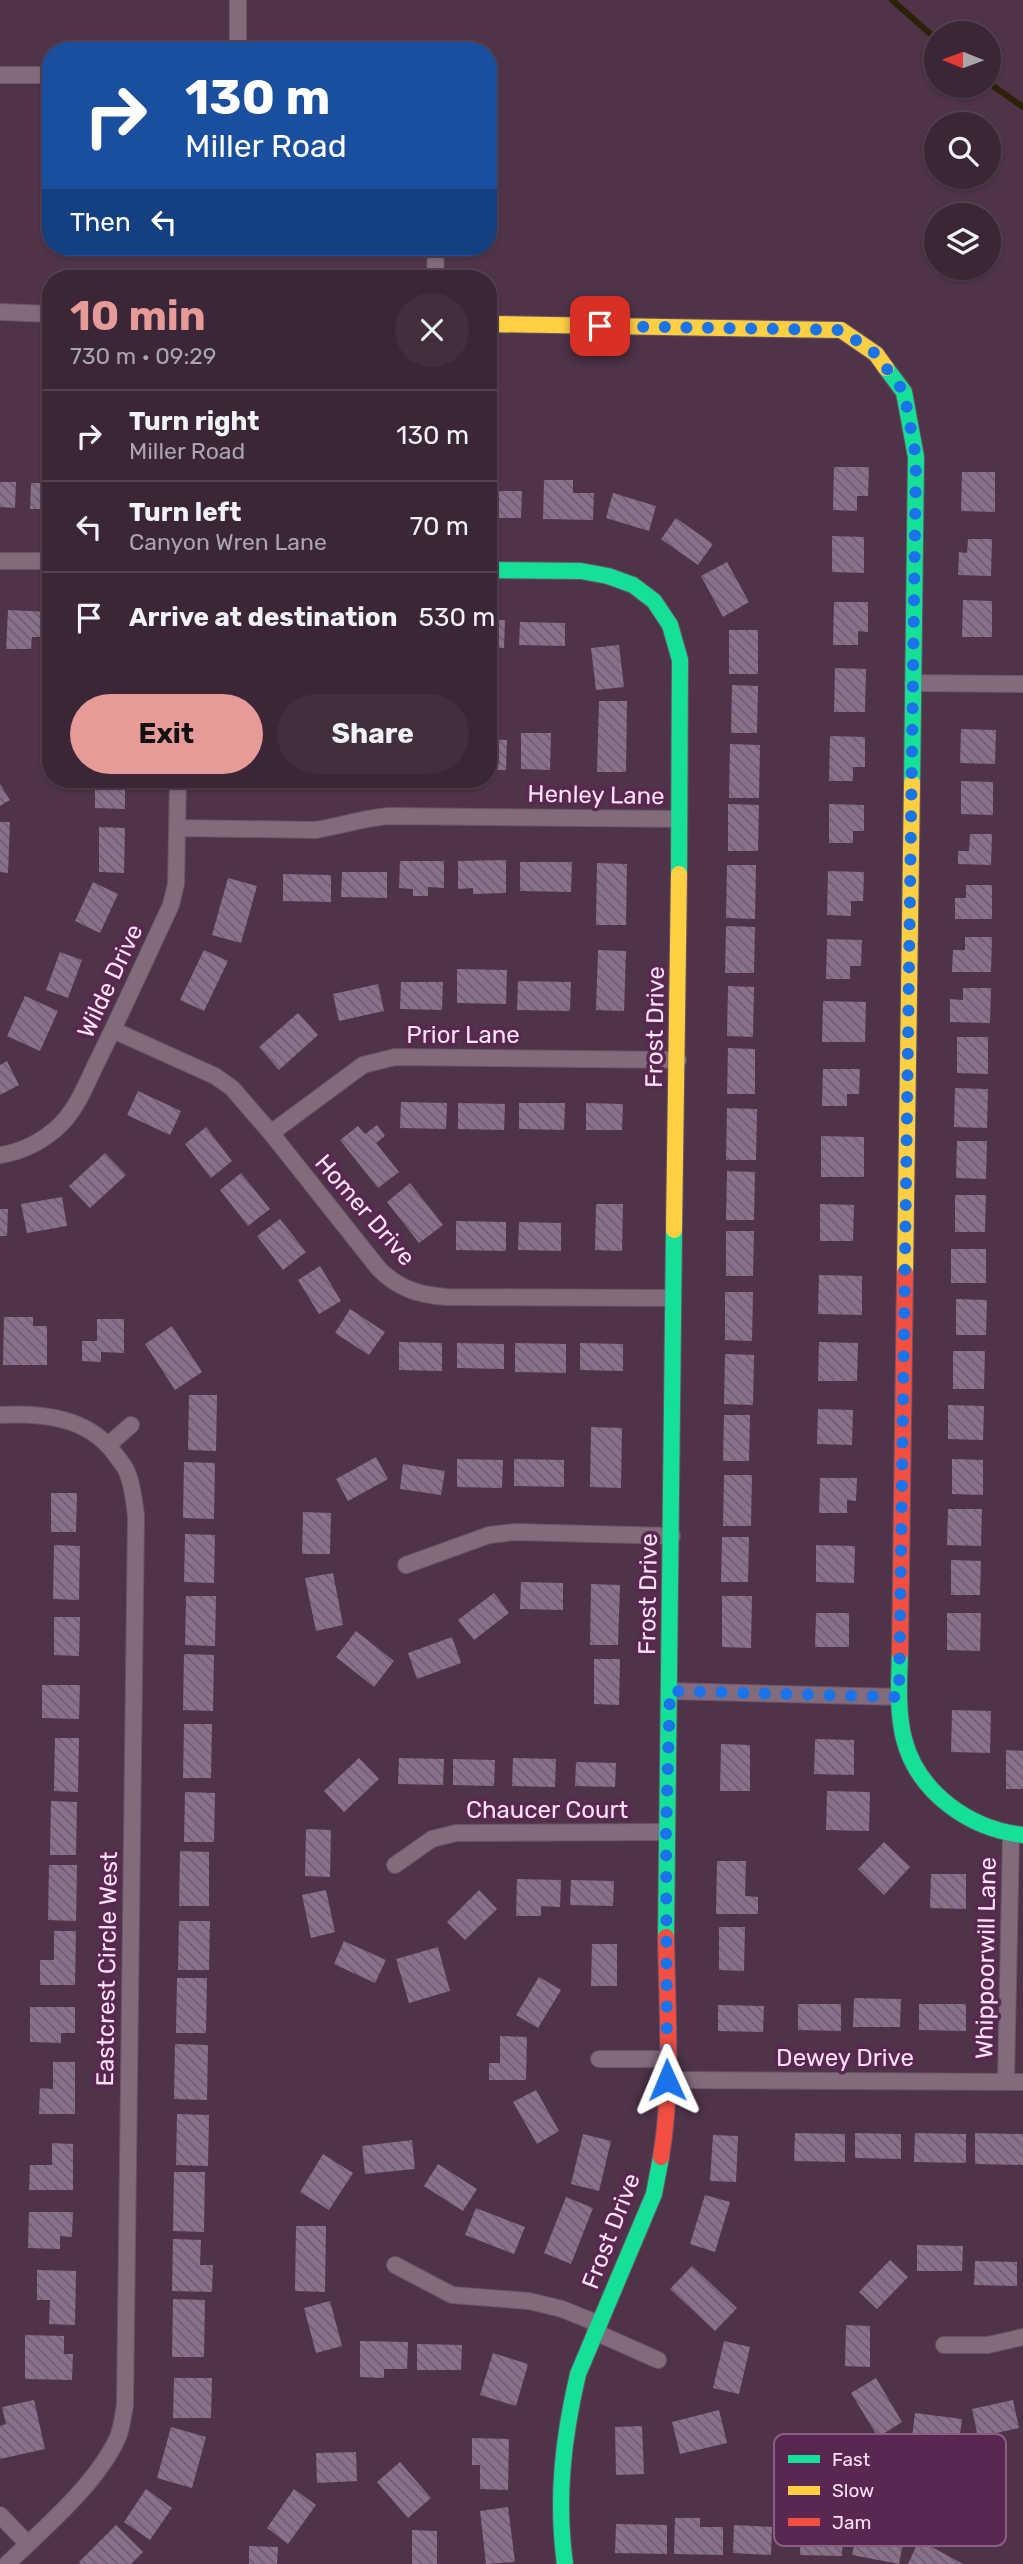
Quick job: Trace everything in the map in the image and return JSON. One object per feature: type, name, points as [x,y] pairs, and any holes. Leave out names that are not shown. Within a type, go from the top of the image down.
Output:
[{"type":"street","points":[[238,0],[238,42]]},
{"type":"street","points":[[0,75],[42,75]]},
{"type":"street","points":[[0,312],[42,314]]},
{"type":"street","points":[[497,324],[841,330],[876,354],[904,392],[916,457],[899,1697],[901,1727],[909,1752],[934,1803],[987,1827],[1017,1835]]},
{"type":"street","points":[[0,561],[42,561]]},
{"type":"street","name":"Frost Drive","points":[[497,570],[591,572],[613,575],[633,583],[660,610],[676,641],[680,660],[678,1060],[672,1298],[672,1536],[666,1832],[667,2080],[664,2137],[654,2194],[578,2374],[563,2435],[558,2502],[565,2564]]},
{"type":"street","points":[[913,683],[1023,684]]},
{"type":"street","name":"Wilde Drive","points":[[0,1155],[29,1146],[48,1136],[63,1122],[75,1105],[113,1030],[170,905],[176,884],[178,788]]},
{"type":"street","name":"Henley Lane","points":[[178,828],[315,830],[367,818],[389,816],[679,819]]},
{"type":"street","name":"Homer Drive","points":[[113,1030],[215,1076],[232,1088],[393,1283],[411,1291],[447,1297],[672,1298]]},
{"type":"street","name":"Prior Lane","points":[[271,1133],[363,1066],[395,1057],[678,1060]]},
{"type":"street","name":"Eastcrest Circle West","points":[[5,1415],[65,1419],[88,1428],[108,1445],[127,1470],[136,1516],[125,2405],[119,2435],[104,2461],[82,2489],[7,2564]]},
{"type":"street","points":[[108,1445],[131,1425]]},
{"type":"street","points":[[407,1565],[489,1535],[514,1532],[672,1536]]},
{"type":"street","points":[[670,1691],[899,1697]]},
{"type":"street","name":"Chaucer Court","points":[[395,1865],[432,1839],[456,1833],[666,1832]]},
{"type":"street","name":"Whippoorwill Lane","points":[[1006,2082],[1017,1835]]},
{"type":"street","points":[[599,2059],[666,2059]]},
{"type":"street","name":"Dewey Drive","points":[[667,2080],[1023,2082]]},
{"type":"street","points":[[395,2265],[452,2295],[529,2301],[562,2309],[658,2360]]},
{"type":"street","points":[[944,2345],[988,2345],[1023,2337]]},
{"type":"street","points":[[0,2515],[28,2544]]},
{"type":"building","points":[[834,467],[869,467],[868,496],[857,496],[857,511],[833,510]]},
{"type":"building","points":[[962,472],[995,472],[995,512],[961,511]]},
{"type":"building","points":[[544,480],[573,480],[573,493],[594,493],[593,520],[543,519]]},
{"type":"building","points":[[0,482],[16,482],[15,508],[0,507]]},
{"type":"building","points":[[31,483],[42,483],[42,509],[30,509]]},
{"type":"building","points":[[497,491],[522,491],[521,518],[497,518]]},
{"type":"building","points":[[613,493],[656,506],[649,531],[606,518]]},
{"type":"building","points":[[676,518],[713,544],[698,565],[661,539]]},
{"type":"building","points":[[832,536],[864,537],[864,573],[832,572]]},
{"type":"building","points":[[968,539],[992,539],[991,576],[958,575],[959,552],[967,553]]},
{"type":"building","points":[[727,562],[749,602],[723,617],[701,576]]},
{"type":"building","points":[[963,600],[992,601],[992,637],[962,637]]},
{"type":"building","points":[[834,602],[868,602],[868,632],[858,631],[858,645],[833,645]]},
{"type":"building","points":[[8,610],[42,612],[42,637],[32,637],[31,649],[6,649]]},
{"type":"building","points":[[497,620],[505,620],[504,648],[497,648]]},
{"type":"building","points":[[520,622],[565,623],[565,646],[519,645]]},
{"type":"building","points":[[729,630],[758,630],[758,674],[729,674]]},
{"type":"building","points":[[619,645],[624,687],[596,690],[591,648]]},
{"type":"building","points":[[835,668],[866,669],[865,712],[834,712]]},
{"type":"building","points":[[732,685],[758,686],[757,733],[731,733]]},
{"type":"building","points":[[599,701],[627,701],[626,772],[597,772]]},
{"type":"building","points":[[961,729],[996,730],[995,764],[960,763]]},
{"type":"building","points":[[521,733],[551,733],[550,770],[521,769]]},
{"type":"building","points":[[830,736],[865,737],[865,767],[853,767],[853,781],[829,781]]},
{"type":"building","points":[[497,739],[507,740],[506,770],[497,770]]},
{"type":"building","points":[[730,744],[760,745],[759,798],[729,798]]},
{"type":"building","points":[[961,781],[993,782],[993,815],[961,814]]},
{"type":"building","points":[[0,784],[10,800],[0,806]]},
{"type":"building","points":[[95,788],[125,788],[125,809],[95,808]]},
{"type":"building","points":[[728,804],[759,805],[758,851],[728,851]]},
{"type":"building","points":[[829,804],[864,805],[864,831],[853,831],[853,843],[829,843]]},
{"type":"building","points":[[0,822],[10,822],[8,873],[0,872]]},
{"type":"building","points":[[99,827],[125,828],[124,873],[99,872]]},
{"type":"building","points":[[970,834],[992,834],[991,865],[958,864],[958,851],[969,851]]},
{"type":"building","points":[[506,860],[506,893],[473,894],[473,888],[458,889],[458,861]]},
{"type":"building","points":[[400,861],[444,861],[444,888],[428,887],[428,896],[413,896],[413,889],[399,888]]},
{"type":"building","points":[[520,862],[572,862],[571,892],[520,891]]},
{"type":"building","points":[[597,863],[627,864],[626,925],[596,925]]},
{"type":"building","points":[[727,865],[756,865],[755,919],[726,918]]},
{"type":"building","points":[[828,871],[864,872],[863,901],[851,901],[851,916],[827,915]]},
{"type":"building","points":[[342,872],[387,872],[387,898],[341,897]]},
{"type":"building","points":[[283,874],[331,875],[331,902],[283,901]]},
{"type":"building","points":[[228,878],[257,886],[241,943],[212,935]]},
{"type":"building","points":[[93,882],[118,894],[100,933],[75,921]]},
{"type":"building","points":[[966,885],[992,885],[992,919],[955,919],[955,898],[966,898]]},
{"type":"building","points":[[726,926],[755,927],[754,973],[725,973]]},
{"type":"building","points":[[965,937],[992,937],[991,972],[952,972],[953,950],[965,950]]},
{"type":"building","points":[[827,939],[862,940],[861,966],[850,966],[850,979],[826,979]]},
{"type":"building","points":[[204,950],[228,961],[204,1011],[180,1000]]},
{"type":"building","points":[[598,950],[626,951],[624,1011],[596,1010]]},
{"type":"building","points":[[60,952],[82,960],[68,998],[46,990]]},
{"type":"building","points":[[457,969],[507,970],[506,1004],[457,1003]]},
{"type":"building","points":[[518,981],[571,982],[570,1011],[517,1010]]},
{"type":"building","points":[[401,982],[443,982],[442,1010],[400,1009]]},
{"type":"building","points":[[378,984],[384,1011],[339,1021],[333,994]]},
{"type":"building","points":[[728,986],[754,987],[753,1037],[727,1036]]},
{"type":"building","points":[[963,988],[991,988],[990,1023],[950,1022],[950,999],[963,1000]]},
{"type":"building","points":[[25,996],[58,1011],[40,1051],[7,1036]]},
{"type":"building","points":[[823,1001],[866,1002],[865,1042],[822,1042]]},
{"type":"building","points":[[298,1013],[318,1035],[279,1070],[259,1047]]},
{"type":"building","points":[[957,1037],[988,1037],[988,1074],[957,1073]]},
{"type":"building","points":[[728,1048],[755,1049],[755,1094],[727,1094]]},
{"type":"building","points":[[7,1061],[19,1085],[0,1095],[0,1065]]},
{"type":"building","points":[[823,1069],[860,1069],[859,1094],[847,1094],[847,1106],[822,1106]]},
{"type":"building","points":[[955,1088],[988,1089],[987,1128],[954,1127]]},
{"type":"building","points":[[138,1091],[181,1111],[170,1135],[127,1115]]},
{"type":"building","points":[[401,1102],[447,1103],[446,1129],[400,1128]]},
{"type":"building","points":[[458,1103],[505,1104],[504,1130],[458,1129]]},
{"type":"building","points":[[519,1103],[565,1103],[564,1130],[519,1129]]},
{"type":"building","points":[[586,1103],[623,1104],[622,1130],[586,1130]]},
{"type":"building","points":[[727,1108],[757,1109],[756,1160],[726,1160]]},
{"type":"building","points":[[377,1125],[385,1136],[376,1143],[399,1172],[378,1188],[340,1140],[358,1126],[365,1134]]},
{"type":"building","points":[[206,1127],[232,1161],[211,1178],[185,1144]]},
{"type":"building","points":[[821,1136],[864,1137],[864,1177],[821,1177]]},
{"type":"building","points":[[957,1141],[987,1141],[986,1179],[956,1178]]},
{"type":"building","points":[[105,1153],[126,1175],[90,1208],[69,1186]]},
{"type":"building","points":[[727,1171],[755,1172],[754,1220],[726,1220]]},
{"type":"building","points":[[241,1173],[270,1209],[248,1226],[220,1190]]},
{"type":"building","points":[[410,1183],[443,1225],[419,1243],[387,1202]]},
{"type":"building","points":[[955,1195],[986,1195],[985,1232],[955,1232]]},
{"type":"building","points":[[62,1197],[67,1226],[27,1233],[21,1204]]},
{"type":"building","points":[[596,1204],[623,1204],[622,1251],[595,1250]]},
{"type":"building","points":[[820,1204],[854,1205],[853,1241],[820,1241]]},
{"type":"building","points":[[0,1209],[8,1209],[7,1236],[0,1236]]},
{"type":"building","points":[[280,1219],[306,1252],[283,1270],[257,1236]]},
{"type":"building","points":[[456,1221],[506,1222],[506,1251],[456,1250]]},
{"type":"building","points":[[519,1222],[561,1223],[561,1251],[518,1250]]},
{"type":"building","points":[[726,1231],[754,1231],[753,1276],[726,1276]]},
{"type":"building","points":[[951,1249],[986,1249],[986,1283],[951,1283]]},
{"type":"building","points":[[320,1266],[341,1301],[319,1314],[298,1280]]},
{"type":"building","points":[[819,1275],[862,1276],[862,1315],[818,1314]]},
{"type":"building","points":[[725,1292],[753,1292],[752,1341],[725,1340]]},
{"type":"building","points":[[956,1299],[987,1300],[986,1335],[956,1335]]},
{"type":"building","points":[[350,1309],[385,1332],[369,1355],[335,1333]]},
{"type":"building","points":[[4,1317],[33,1317],[33,1326],[47,1326],[47,1365],[3,1365]]},
{"type":"building","points":[[97,1319],[124,1319],[124,1353],[101,1352],[101,1362],[82,1361],[82,1341],[97,1341]]},
{"type":"building","points":[[172,1326],[202,1372],[175,1390],[145,1344]]},
{"type":"building","points":[[399,1342],[442,1343],[442,1371],[399,1370]]},
{"type":"building","points":[[819,1342],[858,1343],[857,1381],[818,1381]]},
{"type":"building","points":[[457,1343],[504,1344],[504,1369],[457,1368]]},
{"type":"building","points":[[515,1343],[566,1344],[566,1373],[515,1372]]},
{"type":"building","points":[[580,1343],[623,1344],[623,1371],[580,1370]]},
{"type":"building","points":[[953,1351],[985,1351],[984,1389],[953,1389]]},
{"type":"building","points":[[725,1354],[754,1355],[753,1405],[724,1404]]},
{"type":"building","points":[[189,1395],[217,1395],[216,1451],[188,1450]]},
{"type":"building","points":[[948,1405],[984,1406],[983,1440],[948,1439]]},
{"type":"building","points":[[818,1409],[853,1410],[852,1445],[817,1444]]},
{"type":"building","points":[[724,1415],[750,1415],[749,1461],[723,1461]]},
{"type":"building","points":[[591,1427],[622,1428],[621,1488],[590,1487]]},
{"type":"building","points":[[376,1457],[388,1479],[348,1501],[336,1479]]},
{"type":"building","points":[[457,1459],[503,1460],[502,1488],[457,1487]]},
{"type":"building","points":[[514,1459],[564,1460],[564,1487],[514,1486]]},
{"type":"building","points":[[952,1459],[983,1460],[983,1495],[952,1494]]},
{"type":"building","points":[[184,1462],[215,1463],[214,1519],[183,1518]]},
{"type":"building","points":[[403,1464],[445,1471],[441,1495],[400,1489]]},
{"type":"building","points":[[724,1475],[752,1475],[751,1526],[723,1526]]},
{"type":"building","points":[[820,1478],[857,1478],[856,1501],[847,1500],[847,1513],[819,1513]]},
{"type":"building","points":[[51,1493],[77,1493],[76,1532],[51,1532]]},
{"type":"building","points":[[948,1509],[982,1509],[981,1546],[947,1545]]},
{"type":"building","points":[[303,1512],[331,1513],[330,1554],[302,1554]]},
{"type":"building","points":[[185,1534],[215,1535],[214,1583],[184,1582]]},
{"type":"building","points":[[722,1537],[749,1537],[748,1582],[721,1582]]},
{"type":"building","points":[[54,1545],[80,1546],[79,1600],[53,1599]]},
{"type":"building","points":[[816,1545],[855,1546],[854,1583],[816,1582]]},
{"type":"building","points":[[951,1560],[981,1561],[980,1595],[951,1595]]},
{"type":"building","points":[[333,1573],[343,1625],[316,1631],[305,1578]]},
{"type":"building","points":[[521,1582],[563,1583],[563,1610],[520,1609]]},
{"type":"building","points":[[591,1584],[620,1585],[618,1645],[590,1645]]},
{"type":"building","points":[[494,1593],[509,1613],[474,1640],[458,1620]]},
{"type":"building","points":[[186,1596],[216,1596],[215,1646],[185,1645]]},
{"type":"building","points":[[722,1596],[752,1596],[751,1648],[722,1647]]},
{"type":"building","points":[[816,1613],[849,1613],[849,1647],[815,1647]]},
{"type":"building","points":[[947,1613],[981,1613],[980,1651],[947,1650]]},
{"type":"building","points":[[54,1617],[80,1617],[79,1656],[54,1655]]},
{"type":"building","points":[[356,1631],[394,1661],[374,1687],[336,1657]]},
{"type":"building","points":[[452,1637],[461,1663],[417,1679],[408,1653]]},
{"type":"building","points":[[184,1654],[214,1655],[213,1711],[183,1710]]},
{"type":"building","points":[[594,1659],[620,1659],[619,1705],[594,1704]]},
{"type":"building","points":[[42,1685],[80,1685],[79,1719],[42,1718]]},
{"type":"building","points":[[952,1710],[991,1711],[990,1753],[951,1752]]},
{"type":"building","points":[[184,1724],[212,1724],[211,1778],[183,1778]]},
{"type":"building","points":[[55,1738],[79,1738],[78,1792],[54,1791]]},
{"type":"building","points":[[815,1739],[854,1740],[854,1775],[814,1774]]},
{"type":"building","points":[[721,1744],[750,1745],[750,1791],[720,1791]]},
{"type":"building","points":[[1006,1750],[1023,1751],[1023,1789],[1006,1789]]},
{"type":"building","points":[[359,1758],[379,1779],[344,1812],[324,1791]]},
{"type":"building","points":[[399,1758],[444,1759],[443,1785],[398,1784]]},
{"type":"building","points":[[513,1758],[556,1759],[555,1787],[512,1786]]},
{"type":"building","points":[[453,1759],[495,1760],[494,1786],[453,1785]]},
{"type":"building","points":[[576,1762],[616,1763],[615,1787],[575,1786]]},
{"type":"building","points":[[827,1791],[870,1792],[869,1831],[826,1830]]},
{"type":"building","points":[[185,1792],[215,1793],[214,1842],[184,1842]]},
{"type":"building","points":[[51,1801],[77,1802],[76,1855],[50,1855]]},
{"type":"building","points":[[306,1829],[331,1830],[330,1877],[305,1876]]},
{"type":"building","points":[[884,1842],[910,1867],[884,1895],[858,1869]]},
{"type":"building","points":[[180,1851],[209,1852],[209,1906],[179,1906]]},
{"type":"building","points":[[717,1861],[746,1861],[745,1896],[758,1897],[758,1914],[716,1914]]},
{"type":"building","points":[[49,1865],[77,1865],[76,1921],[48,1920]]},
{"type":"building","points":[[931,1874],[966,1874],[966,1909],[930,1908]]},
{"type":"building","points":[[517,1879],[561,1880],[560,1907],[541,1906],[541,1916],[516,1916]]},
{"type":"building","points":[[571,1880],[614,1881],[613,1906],[570,1905]]},
{"type":"building","points":[[326,1890],[335,1932],[311,1938],[302,1895]]},
{"type":"building","points":[[479,1890],[497,1909],[465,1940],[447,1922]]},
{"type":"building","points":[[179,1921],[210,1921],[209,1970],[178,1970]]},
{"type":"building","points":[[719,1927],[745,1927],[744,1971],[719,1970]]},
{"type":"building","points":[[54,1931],[76,1931],[75,1985],[40,1985],[40,1960],[54,1960]]},
{"type":"building","points":[[344,1941],[386,1960],[375,1983],[334,1964]]},
{"type":"building","points":[[592,1944],[617,1944],[617,1986],[591,1986]]},
{"type":"building","points":[[438,1947],[450,1991],[409,2003],[396,1959]]},
{"type":"building","points":[[539,1977],[561,1990],[538,2028],[516,2015]]},
{"type":"building","points":[[177,1978],[207,1978],[206,2033],[176,2033]]},
{"type":"building","points":[[854,1998],[901,1999],[900,2027],[853,2027]]},
{"type":"building","points":[[798,2004],[841,2004],[841,2031],[798,2030]]},
{"type":"building","points":[[919,2004],[966,2004],[966,2031],[919,2030]]},
{"type":"building","points":[[718,2005],[764,2006],[763,2032],[718,2031]]},
{"type":"building","points":[[30,2007],[75,2007],[75,2033],[61,2033],[61,2043],[30,2042]]},
{"type":"building","points":[[500,2036],[527,2037],[526,2080],[489,2080],[489,2063],[500,2063]]},
{"type":"building","points":[[175,2044],[208,2045],[207,2100],[174,2099]]},
{"type":"building","points":[[53,2062],[75,2062],[75,2114],[39,2114],[40,2088],[53,2089]]},
{"type":"building","points":[[536,2090],[559,2131],[537,2144],[513,2102]]},
{"type":"building","points":[[177,2114],[209,2115],[208,2166],[176,2165]]},
{"type":"building","points":[[795,2133],[845,2134],[845,2162],[794,2161]]},
{"type":"building","points":[[855,2133],[901,2134],[901,2159],[855,2158]]},
{"type":"building","points":[[915,2133],[966,2134],[966,2163],[914,2162]]},
{"type":"building","points":[[975,2133],[1023,2134],[1023,2165],[975,2164]]},
{"type":"building","points":[[583,2134],[611,2141],[599,2191],[571,2184]]},
{"type":"building","points":[[713,2135],[738,2136],[736,2182],[710,2181]]},
{"type":"building","points":[[412,2140],[415,2169],[365,2174],[362,2146]]},
{"type":"building","points":[[52,2143],[73,2144],[73,2190],[29,2190],[30,2165],[52,2165]]},
{"type":"building","points":[[323,2154],[353,2173],[329,2210],[300,2192]]},
{"type":"building","points":[[438,2164],[477,2189],[463,2211],[424,2186]]},
{"type":"building","points":[[174,2172],[205,2172],[204,2232],[173,2231]]},
{"type":"building","points":[[705,2195],[730,2202],[715,2252],[690,2244]]},
{"type":"building","points":[[566,2197],[593,2208],[571,2264],[544,2253]]},
{"type":"building","points":[[476,2208],[525,2227],[514,2254],[465,2235]]},
{"type":"building","points":[[29,2212],[73,2212],[72,2237],[60,2236],[60,2249],[28,2248]]},
{"type":"building","points":[[296,2226],[326,2226],[325,2292],[295,2291]]},
{"type":"building","points":[[173,2239],[201,2240],[200,2265],[213,2265],[212,2292],[172,2291]]},
{"type":"building","points":[[917,2245],[963,2246],[962,2271],[917,2271]]},
{"type":"building","points":[[890,2260],[908,2277],[877,2309],[859,2292]]},
{"type":"building","points":[[975,2261],[1017,2262],[1017,2286],[974,2285]]},
{"type":"building","points":[[692,2266],[737,2308],[715,2331],[670,2289]]},
{"type":"building","points":[[37,2270],[76,2271],[75,2325],[49,2324],[50,2300],[37,2300]]},
{"type":"building","points":[[173,2299],[205,2300],[204,2357],[172,2357]]},
{"type":"building","points":[[330,2301],[342,2346],[316,2353],[304,2308]]},
{"type":"building","points":[[846,2325],[870,2326],[870,2367],[845,2366]]},
{"type":"building","points":[[25,2335],[64,2336],[64,2354],[73,2354],[72,2380],[25,2379]]},
{"type":"building","points":[[360,2341],[408,2342],[407,2369],[384,2369],[384,2378],[360,2377]]},
{"type":"building","points":[[724,2341],[750,2347],[739,2394],[713,2388]]},
{"type":"building","points":[[417,2344],[462,2345],[461,2370],[417,2370]]},
{"type":"building","points":[[493,2353],[528,2364],[516,2406],[480,2395]]},
{"type":"building","points":[[174,2378],[212,2378],[211,2418],[173,2418]]},
{"type":"building","points":[[876,2378],[902,2422],[883,2434],[876,2434],[851,2393]]},
{"type":"building","points":[[34,2400],[45,2449],[0,2459],[0,2426],[6,2424],[2,2407]]},
{"type":"building","points":[[1013,2400],[1019,2428],[977,2434],[972,2409]]},
{"type":"building","points":[[719,2410],[727,2443],[680,2454],[672,2422]]},
{"type":"building","points":[[915,2413],[962,2419],[960,2434],[912,2434]]},
{"type":"building","points":[[642,2426],[644,2474],[616,2475],[615,2427]]},
{"type":"building","points":[[171,2427],[206,2437],[192,2488],[157,2478]]},
{"type":"building","points":[[472,2438],[509,2439],[508,2490],[480,2489],[480,2465],[472,2465]]},
{"type":"building","points":[[356,2452],[357,2481],[317,2483],[316,2453]]},
{"type":"building","points":[[400,2462],[431,2498],[408,2518],[377,2482]]},
{"type":"building","points":[[146,2489],[172,2508],[150,2540],[124,2522]]},
{"type":"building","points":[[294,2489],[316,2505],[288,2544],[267,2528]]},
{"type":"building","points":[[508,2507],[515,2562],[486,2564],[480,2511]]},
{"type":"building","points":[[675,2518],[700,2518],[700,2527],[723,2527],[723,2555],[674,2554]]},
{"type":"building","points":[[616,2524],[667,2525],[667,2554],[615,2553]]},
{"type":"building","points":[[116,2525],[143,2552],[131,2564],[81,2564],[79,2562]]},
{"type":"building","points":[[734,2525],[772,2527],[771,2555],[733,2553]]},
{"type":"building","points":[[412,2530],[437,2531],[437,2564],[412,2564]]},
{"type":"building","points":[[249,2546],[278,2547],[277,2564],[249,2564]]},
{"type":"building","points":[[800,2546],[842,2546],[842,2556],[800,2555]]},
{"type":"building","points":[[854,2546],[902,2546],[899,2564],[852,2555]]},
{"type":"building","points":[[916,2546],[930,2546],[963,2564],[908,2564]]},
{"type":"waterway","points":[[892,0],[924,28]]},
{"type":"waterway","points":[[1001,91],[1023,107]]},
{"type":"traffic: fast","points":[[886,368],[904,392],[916,457],[912,783]]},
{"type":"traffic: fast","points":[[497,570],[581,571],[608,576],[633,585],[654,601],[670,625],[680,660],[679,874]]},
{"type":"traffic: fast","points":[[666,1937],[674,1230]]},
{"type":"traffic: fast","points":[[900,1653],[900,1718],[904,1739],[921,1776],[934,1792],[966,1816],[984,1825],[1023,1835]]},
{"type":"traffic: fast","points":[[565,2564],[561,2516],[562,2469],[578,2374],[654,2194],[661,2157]]},
{"type":"traffic: slow","points":[[497,324],[841,330],[876,354],[886,368]]},
{"type":"traffic: slow","points":[[905,1273],[912,783]]},
{"type":"traffic: slow","points":[[674,1230],[679,874]]},
{"type":"traffic: jam","points":[[900,1653],[905,1273]]},
{"type":"traffic: jam","points":[[661,2157],[668,2075],[666,1937]]},
{"type":"route","points":[[600,326],[841,330],[876,354],[904,392],[916,457],[899,1697],[670,1691],[666,1832],[667,2080]]}]
